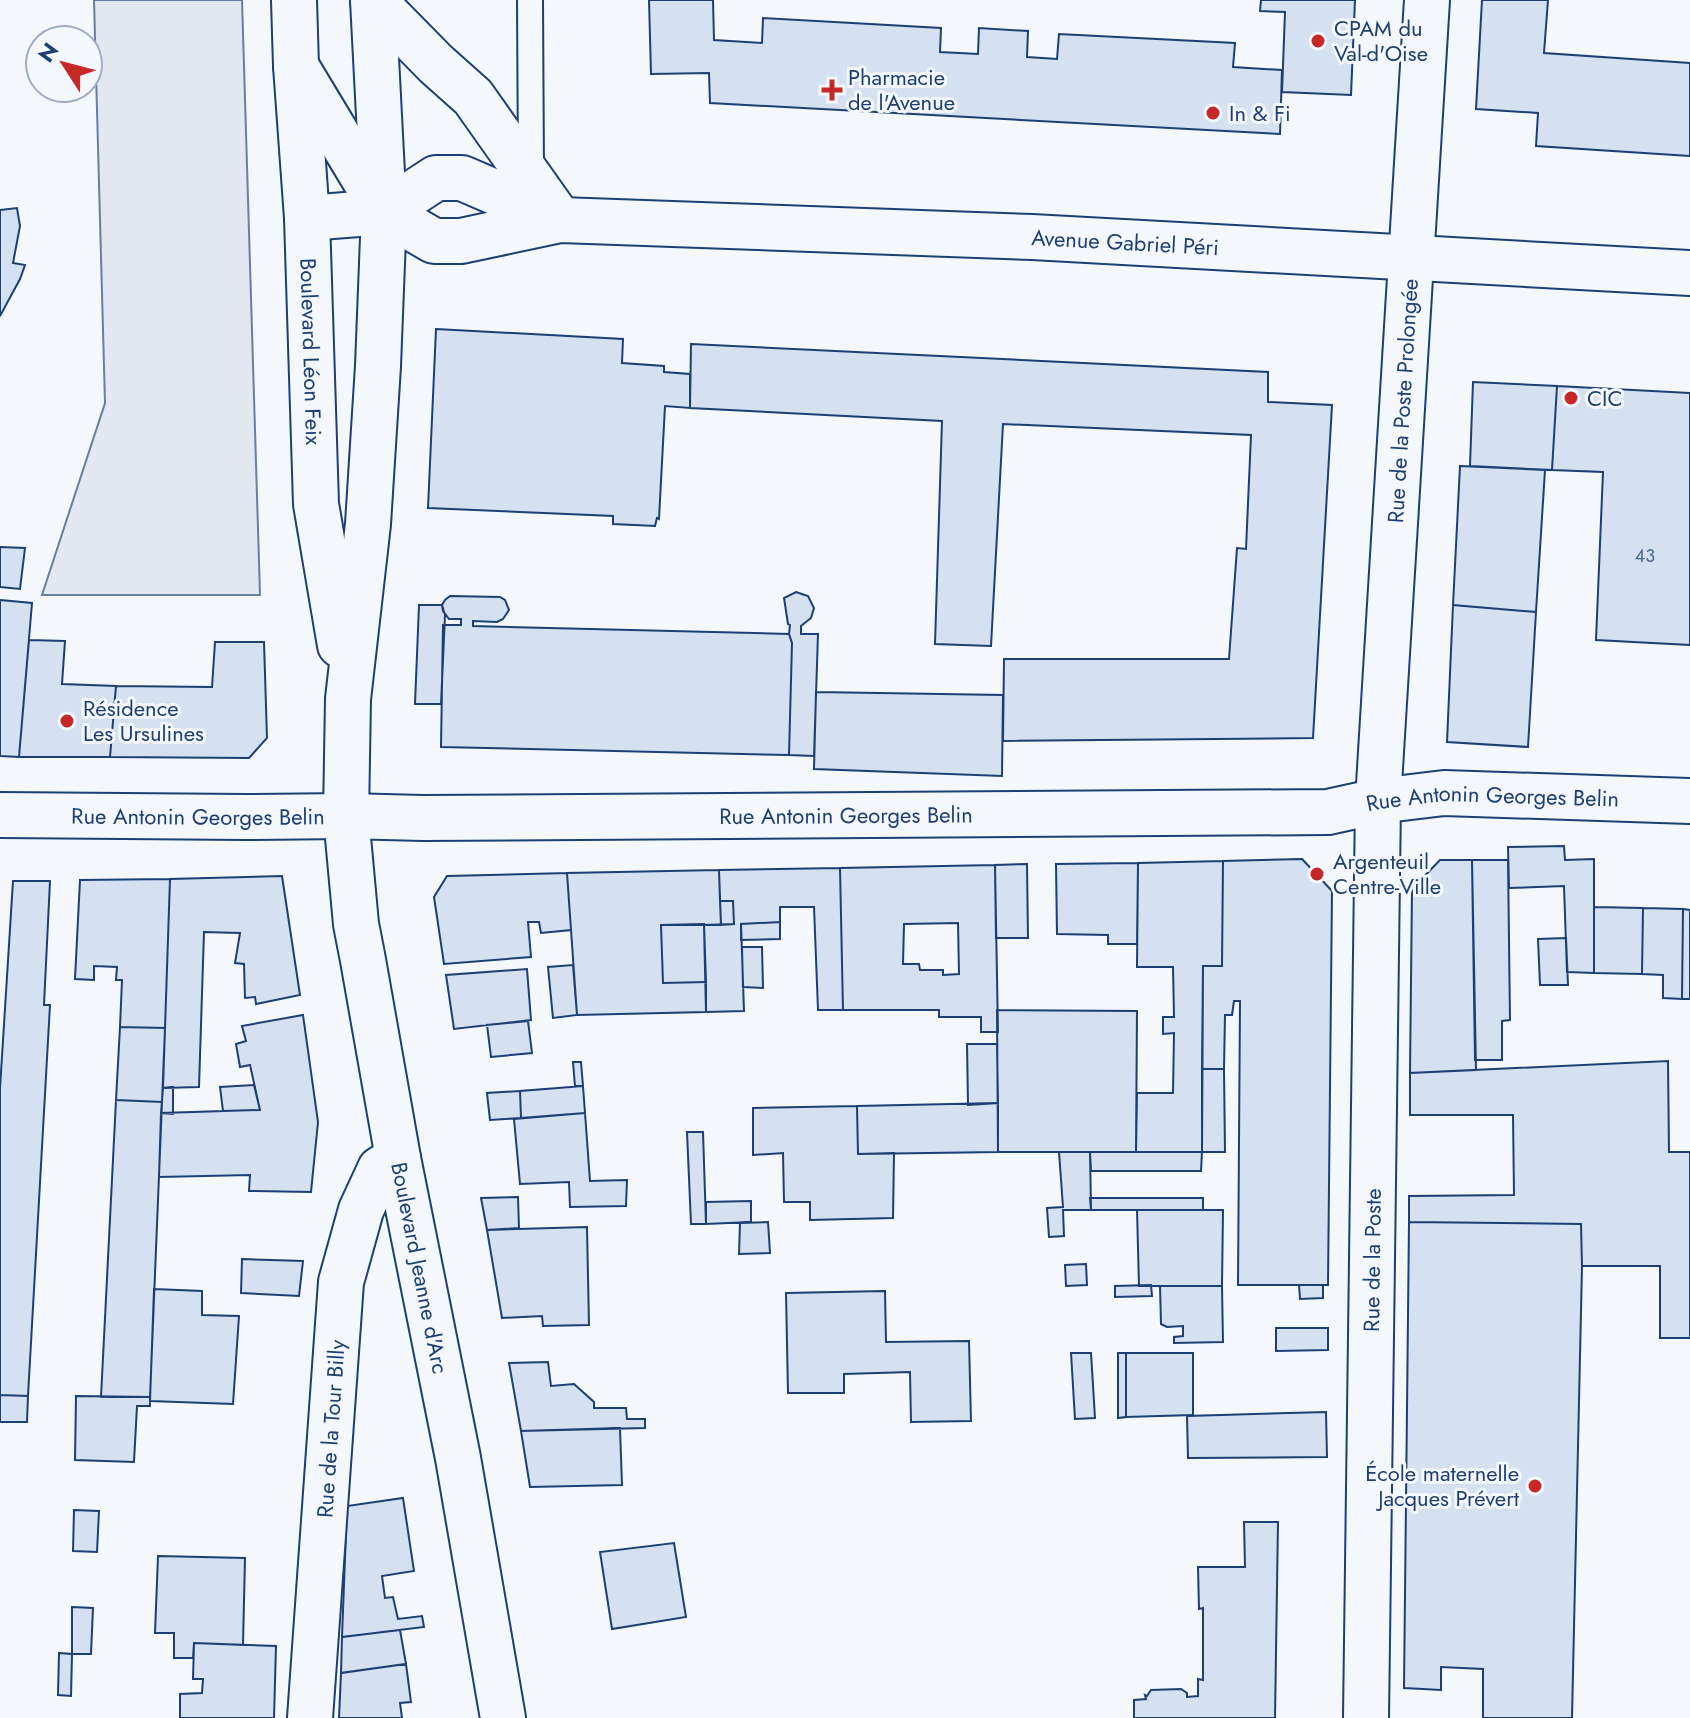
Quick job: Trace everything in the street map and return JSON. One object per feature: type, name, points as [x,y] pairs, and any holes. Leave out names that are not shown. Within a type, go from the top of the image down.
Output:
[{"type":"main road","name":"Boulevard Léon Feix","points":[[294,0],[307,218],[316,504],[348,699]]},
{"type":"main road","name":"Boulevard Léon Feix","points":[[346,816],[348,699],[368,524],[384,212],[373,0]]},
{"type":"main road","points":[[373,0],[473,97],[560,220]]},
{"type":"main road","name":"Rue de la Poste Prolongée","points":[[1378,801],[1427,0]]},
{"type":"main road","points":[[296,66],[384,212]]},
{"type":"main road","name":"Avenue Gabriel Péri","points":[[307,218],[384,212],[436,178],[462,178],[560,220]]},
{"type":"main road","name":"Avenue Gabriel Péri","points":[[384,212],[434,241],[461,241],[560,220],[946,233],[1690,273]]},
{"type":"main road","name":"Rue Antonin Georges Belin","points":[[0,815],[423,818],[1328,812],[1378,801],[1444,793],[1690,801]]},
{"type":"main road","name":"Rue de la Poste","points":[[1366,1718],[1378,801]]},
{"type":"main road","name":"Boulevard Jeanne d'Arc","points":[[346,816],[356,924],[398,1158],[458,1458],[503,1718]]},
{"type":"main road","name":"Rue de la Tour Billy","points":[[310,1718],[341,1282],[361,1210],[373,1183],[380,1169],[398,1158]]},
{"type":"lane","points":[[530,0],[531,179]]},
{"type":"shaded area","points":[[94,0],[242,0],[260,595],[42,595],[105,403],[97,104],[104,104],[104,24],[95,24]]},
{"type":"building","points":[[649,0],[713,0],[714,40],[762,43],[763,18],[941,28],[940,52],[978,54],[979,28],[1028,31],[1027,57],[1057,59],[1059,34],[1235,43],[1233,67],[1282,70],[1280,134],[710,103],[709,73],[651,74]]},
{"type":"building","name":"CPAM du Val-d'Oise","points":[[1261,0],[1355,0],[1351,95],[1282,92],[1285,12],[1260,11]]},
{"type":"building","points":[[1482,0],[1548,0],[1544,53],[1690,63],[1690,156],[1536,146],[1538,113],[1476,109]]},
{"type":"building","points":[[17,208],[20,226],[13,263],[25,265],[0,316],[0,210]]},
{"type":"building","points":[[436,329],[623,339],[622,363],[664,366],[664,372],[690,374],[690,408],[665,406],[659,519],[655,526],[613,524],[613,516],[428,508]]},
{"type":"building","points":[[691,344],[1268,372],[1268,402],[1332,405],[1313,738],[1003,741],[1004,659],[1229,659],[1237,548],[1246,549],[1251,435],[1003,424],[991,646],[935,644],[942,421],[690,408]]},
{"type":"building","points":[[1473,382],[1557,386],[1552,470],[1470,466]]},
{"type":"building","points":[[1557,386],[1690,393],[1690,645],[1596,640],[1603,472],[1552,470]]},
{"type":"building","points":[[1460,466],[1545,470],[1536,612],[1453,605]]},
{"type":"building","points":[[0,547],[25,548],[20,589],[0,587]]},
{"type":"building","points":[[796,592],[808,596],[814,608],[811,618],[801,626],[801,634],[818,634],[814,756],[789,755],[792,643],[784,598]]},
{"type":"building","points":[[450,596],[500,597],[505,600],[509,610],[503,619],[497,622],[473,621],[473,626],[789,634],[792,643],[789,755],[441,747],[443,625],[461,625],[461,619],[449,619],[443,611],[442,605]]},
{"type":"building","points":[[0,600],[32,603],[19,757],[0,756]]},
{"type":"building","points":[[419,605],[442,605],[445,615],[441,704],[415,704]]},
{"type":"building","points":[[1453,605],[1536,612],[1528,747],[1447,742]]},
{"type":"building","name":"Résidence Les Ursulines","points":[[29,640],[65,641],[62,684],[116,686],[110,757],[19,757]]},
{"type":"building","points":[[215,642],[264,642],[267,738],[249,758],[110,757],[116,686],[212,687]]},
{"type":"building","points":[[816,692],[1003,695],[1002,776],[814,769]]},
{"type":"building","points":[[1564,846],[1565,860],[1594,859],[1594,973],[1567,972],[1564,886],[1509,888],[1508,847]]},
{"type":"building","points":[[1302,859],[1332,891],[1328,1285],[1238,1285],[1240,1001],[1234,1001],[1232,1015],[1225,1015],[1224,1069],[1202,1069],[1203,966],[1222,966],[1223,861]]},
{"type":"building","points":[[1440,860],[1472,860],[1476,1070],[1410,1073],[1412,889]]},
{"type":"building","points":[[1472,860],[1508,860],[1510,1020],[1502,1021],[1502,1060],[1475,1060]]},
{"type":"building","points":[[1223,861],[1222,966],[1203,966],[1202,1152],[1136,1152],[1137,1093],[1173,1093],[1174,1033],[1163,1034],[1163,1017],[1174,1017],[1173,967],[1137,967],[1138,863]]},
{"type":"building","points":[[1138,863],[1137,944],[1108,944],[1108,935],[1057,934],[1056,864]]},
{"type":"building","points":[[1027,864],[1028,938],[996,938],[995,865]]},
{"type":"building","points":[[995,865],[998,1032],[981,1032],[981,1017],[939,1017],[939,1010],[843,1010],[840,868]],"holes":[[[958,923],[959,974],[943,975],[943,970],[920,970],[919,964],[903,964],[904,924]]]},
{"type":"building","points":[[840,868],[843,1010],[818,1010],[814,907],[780,907],[780,922],[741,924],[744,1011],[706,1012],[704,925],[734,924],[733,901],[720,901],[719,870]]},
{"type":"building","points":[[719,870],[721,925],[661,925],[663,983],[706,982],[706,1012],[577,1015],[567,873]]},
{"type":"building","points":[[567,873],[571,930],[541,933],[539,922],[528,922],[531,957],[444,964],[434,897],[447,876]]},
{"type":"building","points":[[282,876],[300,995],[256,1004],[255,997],[245,998],[244,964],[235,963],[240,933],[204,932],[199,1087],[163,1088],[170,879]]},
{"type":"building","points":[[170,879],[165,1028],[120,1027],[122,980],[116,980],[117,967],[94,966],[94,980],[75,979],[80,880]]},
{"type":"building","points":[[13,881],[50,881],[44,1005],[50,1005],[28,1396],[0,1395],[0,1088]]},
{"type":"building","points":[[720,901],[733,901],[734,924],[721,925]]},
{"type":"building","points":[[1594,907],[1643,908],[1642,974],[1594,973]]},
{"type":"building","points":[[1643,908],[1683,909],[1682,999],[1663,998],[1663,975],[1642,974]]},
{"type":"building","points":[[1683,909],[1690,910],[1690,999],[1682,999]]},
{"type":"building","points":[[780,922],[780,939],[741,940],[741,924]]},
{"type":"building","points":[[704,924],[706,982],[663,983],[661,925]]},
{"type":"building","points":[[1566,938],[1568,985],[1540,985],[1538,939]]},
{"type":"building","points":[[742,947],[762,947],[763,988],[743,987]]},
{"type":"building","points":[[573,965],[577,1015],[553,1018],[548,967]]},
{"type":"building","points":[[527,969],[531,1020],[454,1029],[446,975]]},
{"type":"building","points":[[997,1010],[1137,1011],[1136,1152],[998,1152]]},
{"type":"building","points":[[303,1015],[318,1122],[311,1192],[249,1191],[250,1175],[159,1177],[161,1113],[260,1110],[250,1065],[240,1067],[236,1044],[246,1041],[242,1026]]},
{"type":"building","points":[[528,1021],[532,1053],[491,1057],[487,1025]]},
{"type":"building","points":[[120,1027],[165,1028],[162,1102],[116,1100]]},
{"type":"building","points":[[967,1044],[997,1044],[998,1103],[968,1105]]},
{"type":"building","points":[[1668,1061],[1669,1152],[1690,1152],[1690,1338],[1660,1338],[1660,1266],[1582,1266],[1581,1224],[1409,1222],[1409,1196],[1514,1195],[1513,1115],[1410,1115],[1410,1073]]},
{"type":"building","points":[[573,1062],[581,1062],[583,1086],[575,1086]]},
{"type":"building","points":[[1202,1069],[1224,1069],[1225,1152],[1202,1152]]},
{"type":"building","points":[[254,1085],[260,1110],[223,1111],[220,1087]]},
{"type":"building","points":[[583,1086],[585,1113],[521,1118],[520,1091]]},
{"type":"building","points":[[173,1087],[173,1114],[161,1113],[163,1088]]},
{"type":"building","points":[[520,1091],[521,1118],[490,1120],[487,1093]]},
{"type":"building","points":[[116,1100],[162,1102],[150,1397],[101,1397]]},
{"type":"building","points":[[998,1103],[998,1152],[858,1154],[857,1106]]},
{"type":"building","points":[[857,1106],[858,1154],[894,1153],[893,1218],[810,1220],[810,1202],[784,1202],[783,1153],[753,1155],[753,1108]]},
{"type":"building","points":[[585,1113],[590,1181],[627,1180],[626,1206],[570,1207],[569,1182],[520,1184],[514,1119]]},
{"type":"building","points":[[687,1132],[703,1132],[706,1224],[691,1224]]},
{"type":"building","points":[[1059,1152],[1090,1152],[1091,1210],[1063,1210],[1064,1236],[1049,1237],[1047,1208],[1063,1207]]},
{"type":"building","points":[[1090,1152],[1202,1152],[1201,1171],[1091,1171]]},
{"type":"building","points":[[518,1197],[519,1228],[487,1230],[481,1198]]},
{"type":"building","points":[[1090,1198],[1203,1198],[1203,1210],[1091,1210]]},
{"type":"building","points":[[751,1201],[751,1222],[706,1224],[706,1202]]},
{"type":"building","points":[[1137,1210],[1223,1210],[1222,1286],[1139,1286]]},
{"type":"building","points":[[768,1222],[770,1253],[739,1254],[740,1223]]},
{"type":"building","points":[[1409,1222],[1581,1224],[1572,1718],[1483,1718],[1483,1669],[1441,1667],[1441,1690],[1404,1688]]},
{"type":"building","points":[[587,1227],[589,1325],[543,1326],[542,1316],[502,1318],[487,1230]]},
{"type":"building","points":[[242,1259],[303,1261],[299,1296],[241,1293]]},
{"type":"building","points":[[1086,1264],[1087,1285],[1066,1286],[1065,1265]]},
{"type":"building","points":[[1151,1285],[1152,1296],[1115,1297],[1115,1286]]},
{"type":"building","points":[[1299,1285],[1323,1285],[1323,1298],[1300,1299]]},
{"type":"building","points":[[1160,1286],[1222,1286],[1223,1342],[1174,1343],[1174,1337],[1183,1336],[1183,1326],[1167,1327],[1161,1324]]},
{"type":"building","points":[[154,1289],[202,1291],[202,1315],[239,1316],[233,1404],[150,1401]]},
{"type":"building","points":[[885,1291],[886,1342],[969,1341],[971,1421],[911,1422],[910,1372],[844,1374],[844,1393],[788,1393],[786,1293]]},
{"type":"building","points":[[1276,1328],[1328,1328],[1328,1350],[1276,1351]]},
{"type":"building","points":[[1071,1353],[1091,1353],[1095,1418],[1075,1419]]},
{"type":"building","points":[[1118,1353],[1126,1353],[1126,1417],[1118,1418]]},
{"type":"building","points":[[1126,1353],[1193,1353],[1193,1415],[1126,1417]]},
{"type":"building","points":[[548,1362],[551,1386],[574,1384],[594,1402],[594,1408],[626,1408],[627,1419],[645,1419],[645,1428],[521,1431],[509,1363]]},
{"type":"building","points":[[0,1395],[28,1396],[27,1422],[0,1422]]},
{"type":"building","points":[[76,1396],[150,1397],[150,1406],[137,1406],[134,1462],[75,1460]]},
{"type":"building","points":[[1326,1412],[1327,1457],[1188,1458],[1187,1416]]},
{"type":"building","points":[[620,1428],[622,1485],[530,1487],[521,1431]]},
{"type":"building","points":[[403,1498],[414,1571],[382,1576],[385,1598],[393,1597],[398,1619],[422,1616],[424,1627],[342,1637],[347,1506]]},
{"type":"building","points":[[74,1510],[99,1511],[97,1552],[73,1551]]},
{"type":"building","points":[[1244,1522],[1278,1522],[1275,1718],[1134,1718],[1134,1700],[1146,1699],[1145,1695],[1151,1690],[1181,1689],[1187,1697],[1198,1696],[1198,1679],[1203,1680],[1203,1608],[1199,1609],[1198,1567],[1245,1567]]},
{"type":"building","points":[[674,1543],[686,1617],[612,1629],[600,1552]]},
{"type":"building","points":[[158,1556],[245,1558],[243,1645],[194,1643],[193,1658],[174,1658],[174,1633],[155,1633]]},
{"type":"building","points":[[72,1607],[93,1608],[91,1654],[72,1654]]},
{"type":"building","points":[[400,1630],[406,1664],[341,1673],[342,1637]]},
{"type":"building","points":[[194,1643],[276,1646],[274,1718],[180,1718],[180,1694],[202,1693],[203,1679],[193,1679]]},
{"type":"building","points":[[59,1653],[72,1654],[71,1696],[58,1695]]},
{"type":"building","points":[[406,1664],[411,1702],[400,1703],[402,1718],[339,1718],[341,1673]]},
{"type":"place","name":"CPAM du Val-d'Oise","points":[[1318,41]]},
{"type":"place","name":"Pharmacie de l'Avenue","points":[[832,90]]},
{"type":"place","name":"In & Fi","points":[[1213,113]]},
{"type":"place","name":"CIC","points":[[1571,398]]},
{"type":"place","name":"Résidence Les Ursulines","points":[[67,721]]},
{"type":"place","name":"Argenteuil Centre-Ville","points":[[1317,874]]},
{"type":"place","name":"École maternelle Jacques Prévert","points":[[1535,1486]]}]
